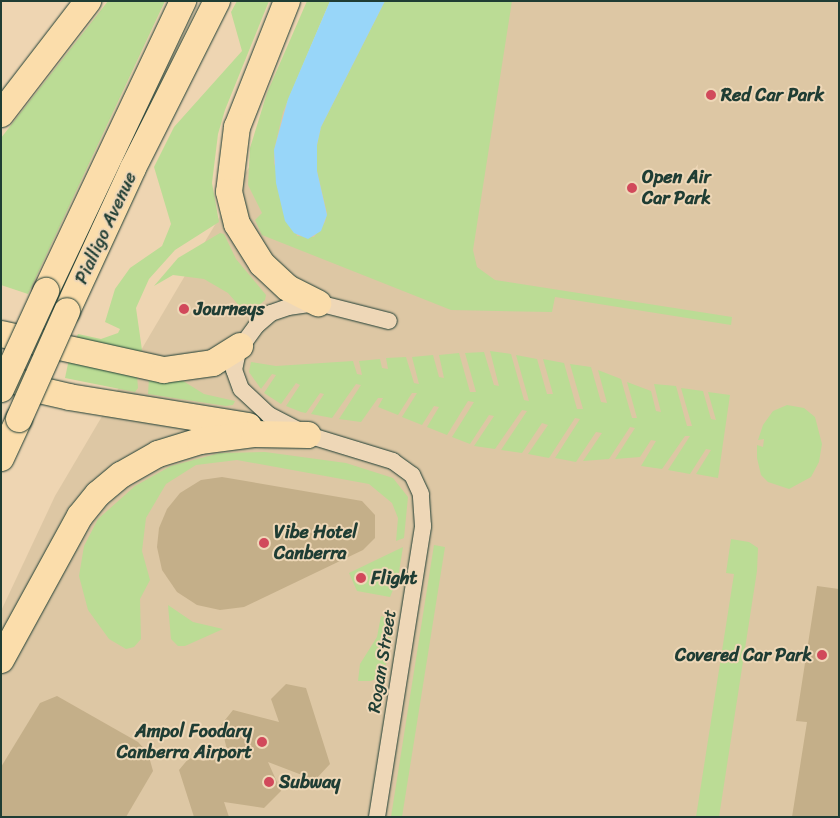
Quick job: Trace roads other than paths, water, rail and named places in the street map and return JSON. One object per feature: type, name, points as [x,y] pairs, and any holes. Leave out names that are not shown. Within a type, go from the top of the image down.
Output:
[{"type":"main road","points":[[1,114],[88,1]]},
{"type":"main road","name":"Pialligo Avenue","points":[[1,389],[183,1]]},
{"type":"main road","name":"Pialligo Avenue","points":[[1,458],[134,168],[217,1]]},
{"type":"main road","points":[[287,1],[237,127],[229,192],[237,224],[262,264],[288,288],[318,303]]},
{"type":"main road","points":[[1,334],[164,370],[214,363],[240,346]]},
{"type":"main road","points":[[1,374],[35,389],[69,397],[308,435]]},
{"type":"main road","points":[[1,660],[80,516],[98,494],[121,476],[158,454],[200,441],[254,434],[308,435]]},
{"type":"street","points":[[240,346],[271,313],[288,307],[318,303],[389,321]]},
{"type":"street","name":"Rogan Street","points":[[240,346],[234,370],[241,389],[262,410],[308,435],[385,458],[406,469],[421,494],[423,526],[377,817]]},
{"type":"water","points":[[330,1],[385,1],[321,127],[317,145],[317,171],[327,215],[321,231],[308,239],[294,233],[285,221],[276,183],[274,150],[288,99]]},
{"type":"place","name":"Red Car Park","points":[[711,95]]},
{"type":"place","name":"Open Air Car Park","points":[[632,188]]},
{"type":"place","name":"Journeys","points":[[184,309]]},
{"type":"place","name":"Vibe Hotel Canberra","points":[[264,543]]},
{"type":"place","name":"Flight","points":[[361,578]]},
{"type":"place","name":"Covered Car Park","points":[[822,655]]},
{"type":"place","name":"Ampol Foodary Canberra Airport","points":[[262,742]]},
{"type":"place","name":"Subway","points":[[269,782]]}]
